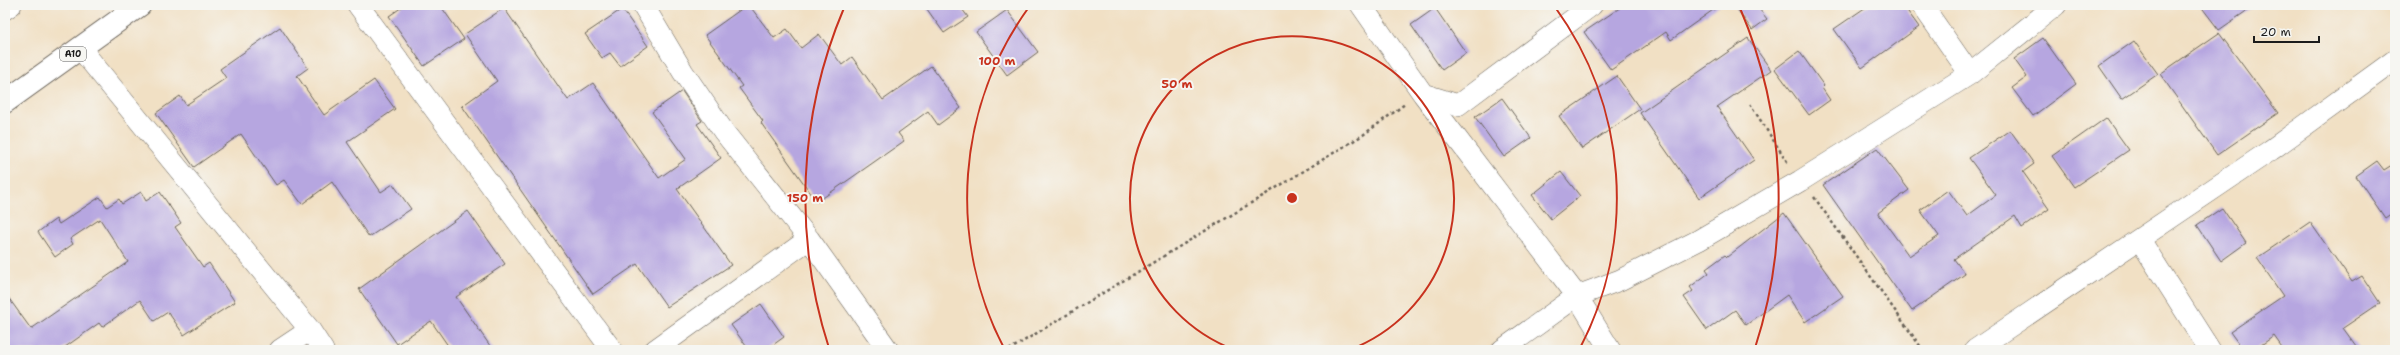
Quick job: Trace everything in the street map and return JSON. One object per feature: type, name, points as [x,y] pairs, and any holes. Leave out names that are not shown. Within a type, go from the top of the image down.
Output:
[{"type":"main road","name":"A10","points":[[5,102],[140,5]]},
{"type":"street","points":[[5,9],[11,5]]},
{"type":"street","points":[[358,5],[612,350]]},
{"type":"street","points":[[643,5],[683,72],[724,132],[809,239],[888,350]]},
{"type":"street","points":[[1361,5],[1423,94],[1577,296],[1610,350]]},
{"type":"street","points":[[1423,94],[1458,105],[1592,5]]},
{"type":"street","points":[[1922,5],[1970,74]]},
{"type":"street","points":[[1502,350],[1577,296],[1620,280],[1699,240],[1800,181],[1970,74],[2056,5]]},
{"type":"street","points":[[80,48],[310,330],[323,350]]},
{"type":"street","points":[[1975,350],[2140,240],[2271,150],[2395,60]]},
{"type":"street","points":[[654,350],[809,239]]},
{"type":"street","points":[[2140,240],[2210,350]]},
{"type":"street","points":[[280,350],[310,330]]},
{"type":"path","points":[[1009,350],[1363,135],[1398,109],[1423,94]]},
{"type":"path","points":[[1750,104],[1800,181],[1826,213],[1923,350]]},
{"type":"building","points":[[405,5],[440,5],[464,39],[424,66],[389,16]]},
{"type":"building","points":[[749,5],[774,38],[787,29],[801,48],[819,34],[842,65],[852,57],[883,100],[931,66],[961,108],[938,125],[928,111],[898,133],[904,141],[817,202],[761,123],[763,121],[739,88],[742,86],[705,35]]},
{"type":"building","points":[[924,5],[959,5],[968,17],[944,33]]},
{"type":"building","points":[[1624,5],[1720,5],[1671,40],[1666,32],[1611,70],[1584,32]]},
{"type":"building","points":[[1734,5],[1756,5],[1767,19],[1752,30]]},
{"type":"building","points":[[1869,5],[1903,5],[1919,27],[1862,68],[1834,29]]},
{"type":"building","points":[[2200,5],[2255,5],[2219,30]]},
{"type":"building","points":[[504,8],[568,100],[593,83],[659,178],[686,159],[652,112],[682,91],[702,121],[697,124],[721,158],[677,189],[731,265],[667,307],[637,264],[593,294],[462,106],[497,81],[465,34]]},
{"type":"building","points":[[1435,8],[1466,53],[1442,70],[1411,25]]},
{"type":"building","points":[[622,9],[648,46],[620,66],[610,53],[602,58],[585,34]]},
{"type":"building","points":[[1007,10],[1038,52],[1007,75],[976,32]]},
{"type":"building","points":[[280,27],[308,68],[297,76],[324,115],[374,80],[395,109],[347,142],[381,192],[393,184],[411,209],[369,237],[332,182],[302,204],[284,180],[276,185],[241,134],[194,167],[156,113],[180,96],[186,105],[226,78],[220,69]]},
{"type":"building","points":[[2219,33],[2278,113],[2217,155],[2160,74]]},
{"type":"building","points":[[1748,38],[1771,70],[1717,107],[1754,160],[1699,198],[1640,113]]},
{"type":"building","points":[[2043,38],[2076,84],[2033,116],[2012,88],[2027,77],[2014,59]]},
{"type":"building","points":[[2134,41],[2158,74],[2122,99],[2099,66]]},
{"type":"building","points":[[1799,51],[1824,86],[1822,88],[1830,100],[1809,115],[1775,69]]},
{"type":"building","points":[[1617,76],[1640,109],[1582,149],[1559,116]]},
{"type":"building","points":[[1502,98],[1531,138],[1504,157],[1475,117]]},
{"type":"building","points":[[2106,118],[2129,150],[2074,187],[2052,156]]},
{"type":"building","points":[[2010,130],[2034,164],[2023,172],[2049,209],[2022,228],[2015,216],[1954,259],[1965,274],[1912,311],[1823,185],[1877,148],[1909,190],[1878,213],[1909,256],[1939,236],[1920,210],[1948,190],[1967,216],[1996,195],[1969,158]]},
{"type":"building","points":[[2377,161],[2384,170],[2395,163],[2395,211],[2385,218],[2356,176]]},
{"type":"building","points":[[1561,172],[1580,196],[1551,219],[1532,195]]},
{"type":"building","points":[[141,192],[146,201],[160,192],[181,223],[175,227],[203,267],[209,263],[235,302],[184,335],[168,312],[154,321],[140,300],[102,327],[99,323],[61,350],[5,350],[5,293],[31,329],[128,262],[100,219],[70,239],[73,244],[55,257],[38,232],[56,219],[59,224],[100,197],[107,207],[119,199],[122,204]]},
{"type":"building","points":[[2222,208],[2246,243],[2221,261],[2197,225]]},
{"type":"building","points":[[468,211],[505,264],[456,297],[493,350],[451,350],[431,321],[397,344],[359,289]]},
{"type":"building","points":[[1784,213],[1843,296],[1805,322],[1787,295],[1746,325],[1735,310],[1707,330],[1684,297],[1693,291],[1690,287],[1709,273],[1706,269],[1725,255],[1727,257]]},
{"type":"building","points":[[2310,222],[2352,282],[2362,276],[2380,303],[2343,328],[2359,350],[2284,350],[2274,336],[2254,350],[2243,350],[2230,332],[2283,296],[2257,258]]},
{"type":"building","points":[[761,304],[784,337],[766,350],[749,350],[731,325]]}]
